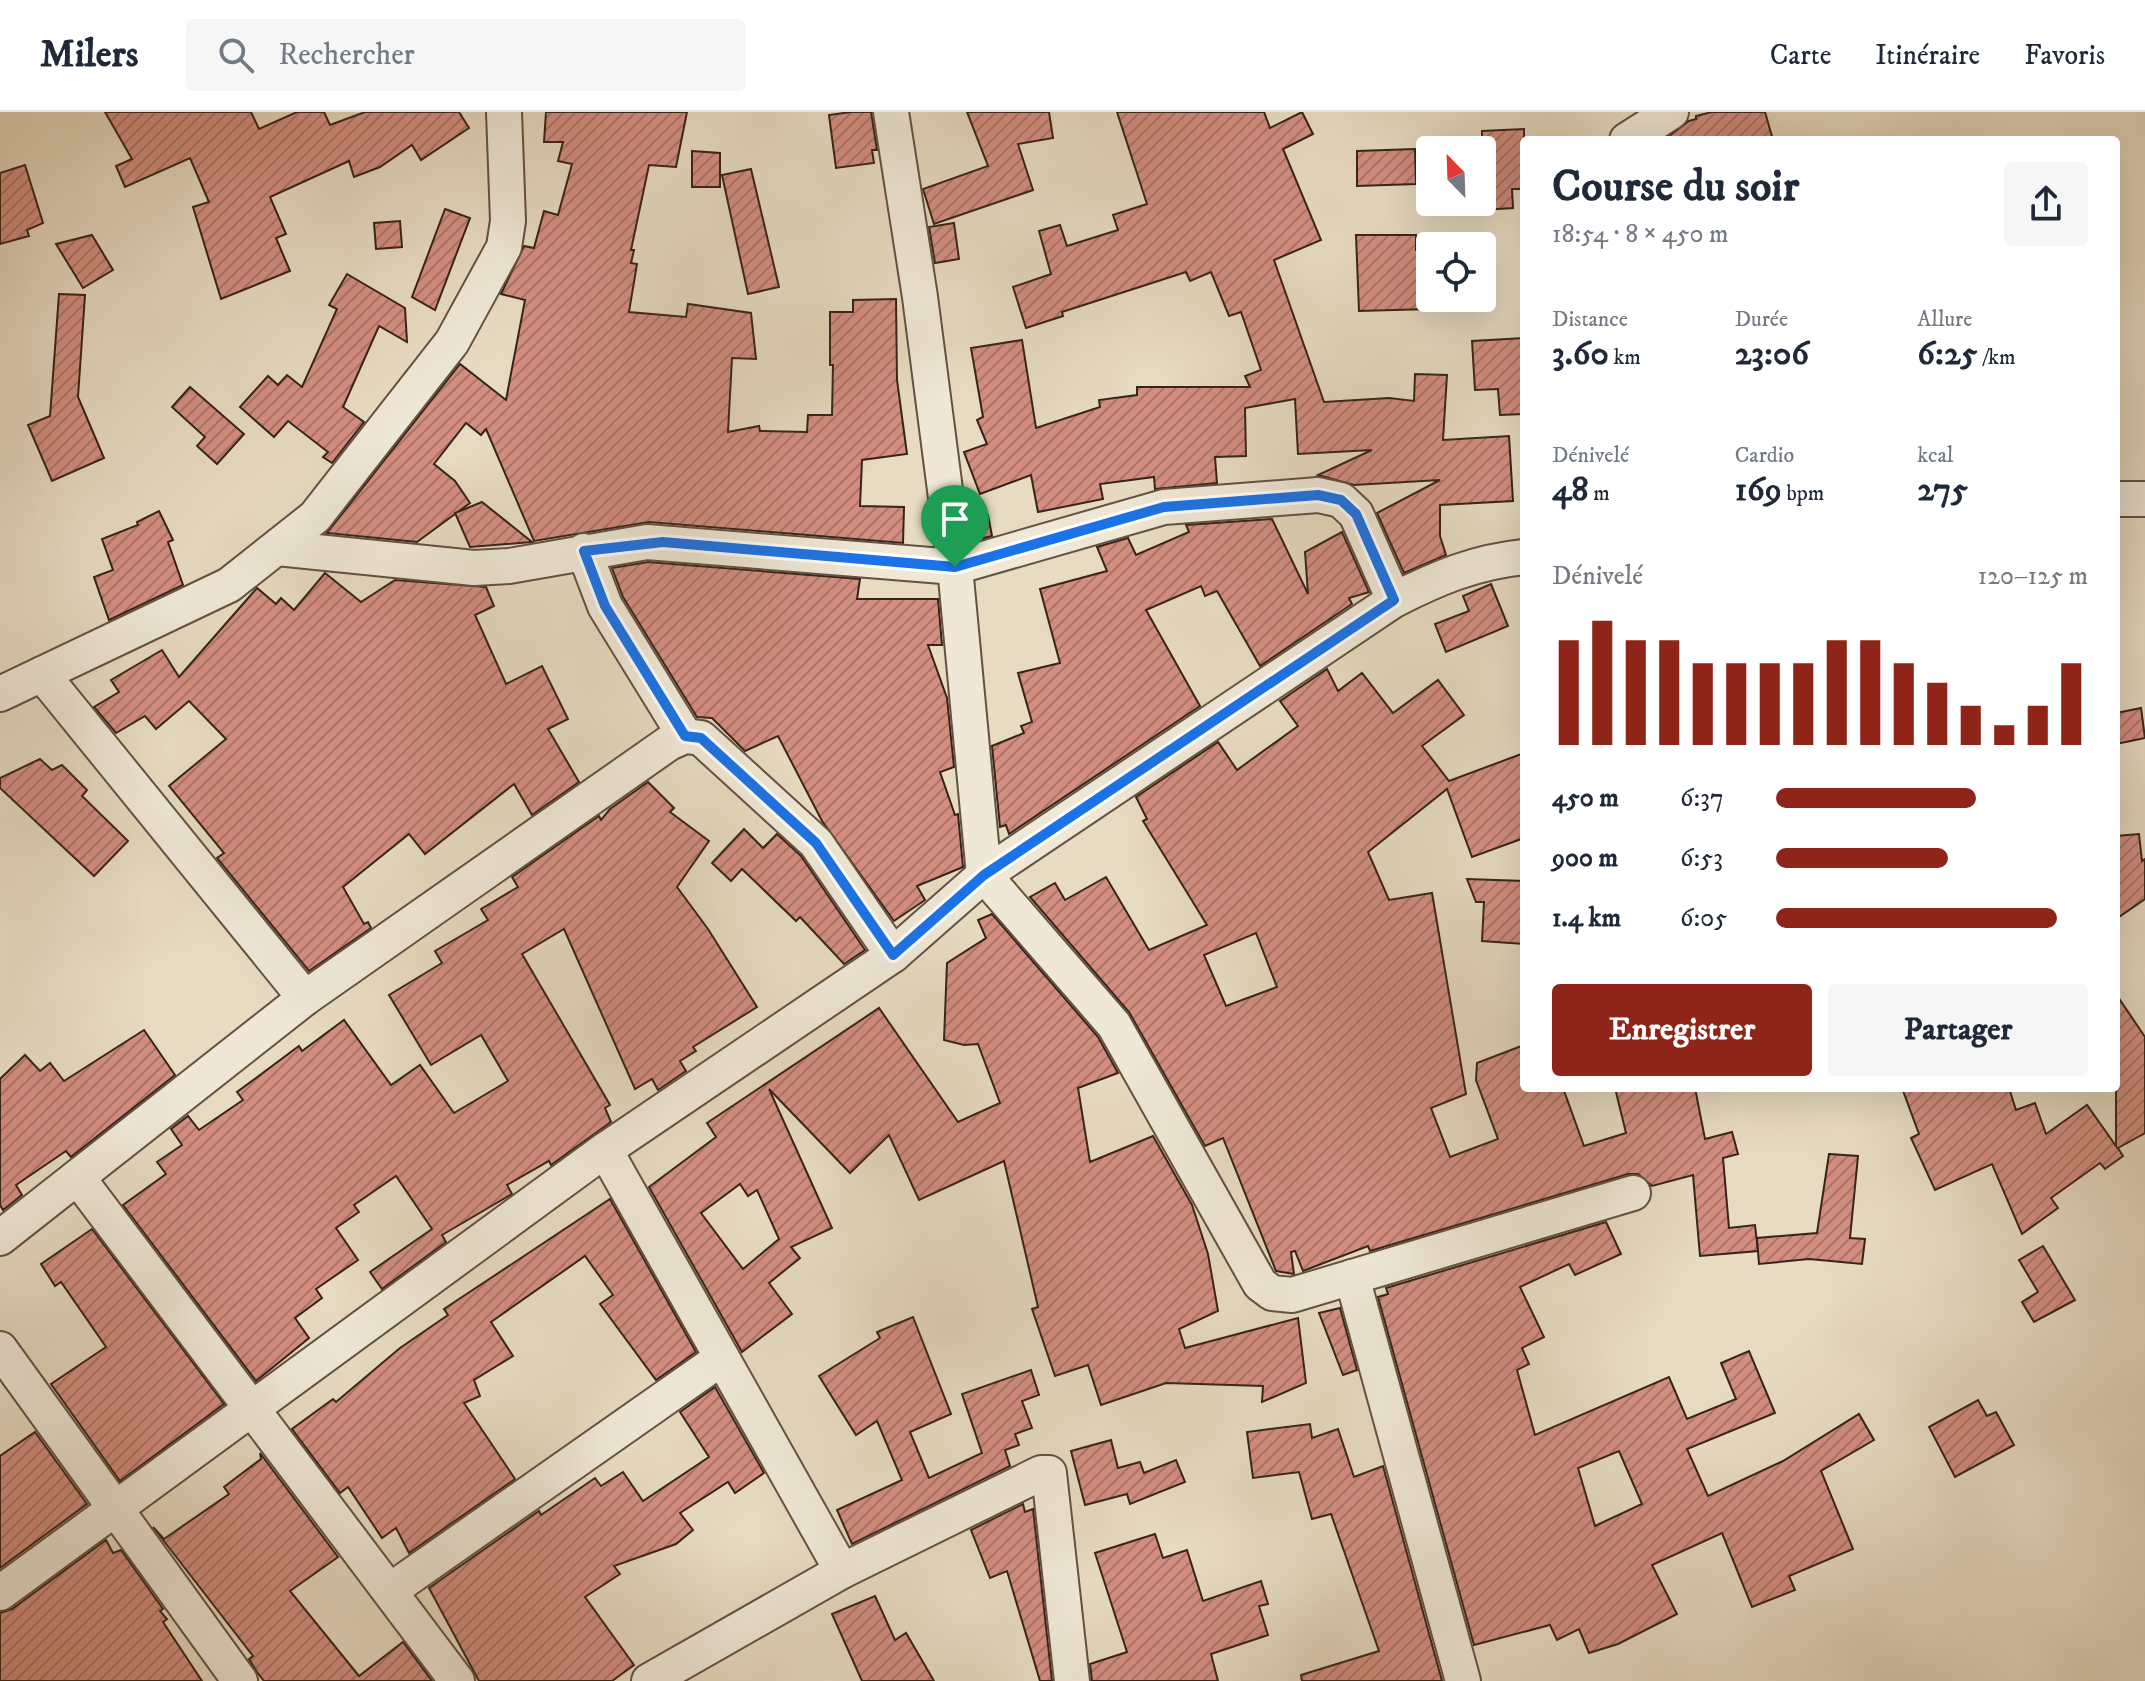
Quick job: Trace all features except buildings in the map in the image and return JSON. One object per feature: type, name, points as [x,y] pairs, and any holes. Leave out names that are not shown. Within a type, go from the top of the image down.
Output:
[{"type":"street","points":[[0,694],[229,585],[315,517],[452,342],[504,247],[508,221],[504,112]]},
{"type":"street","points":[[891,112],[920,297],[955,567],[984,875],[1114,1025],[1260,1284],[1272,1293],[1292,1295],[1633,1193]]},
{"type":"street","points":[[1633,136],[1671,112]]},
{"type":"street","points":[[277,548],[474,568],[509,566],[584,551],[663,542],[955,567],[1164,507],[1318,495],[1341,500],[1356,514],[1394,600]]},
{"type":"street","points":[[2120,499],[2145,499]]},
{"type":"street","points":[[584,551],[605,606],[685,736]]},
{"type":"street","points":[[0,1593],[605,1150],[893,955],[984,875],[1394,600],[1447,572],[1493,560],[1520,557]]},
{"type":"street","points":[[42,674],[305,998]]},
{"type":"street","points":[[0,1238],[305,998],[669,743],[685,736],[701,738],[816,843],[893,955]]},
{"type":"street","points":[[605,1150],[842,1571]]},
{"type":"street","points":[[78,1178],[250,1411],[391,1590],[457,1681]]},
{"type":"street","points":[[1352,1277],[1463,1681]]},
{"type":"street","points":[[0,1349],[240,1681]]},
{"type":"street","points":[[391,1590],[722,1358]]},
{"type":"street","points":[[649,1681],[842,1571],[1041,1473],[1049,1473],[1072,1681]]},
{"type":"route","points":[[1318,495],[1341,500],[1356,514],[1394,600],[984,875],[893,955],[816,843],[701,738],[685,736],[605,606],[584,551],[663,542],[955,567],[1164,507],[1318,495]]}]
